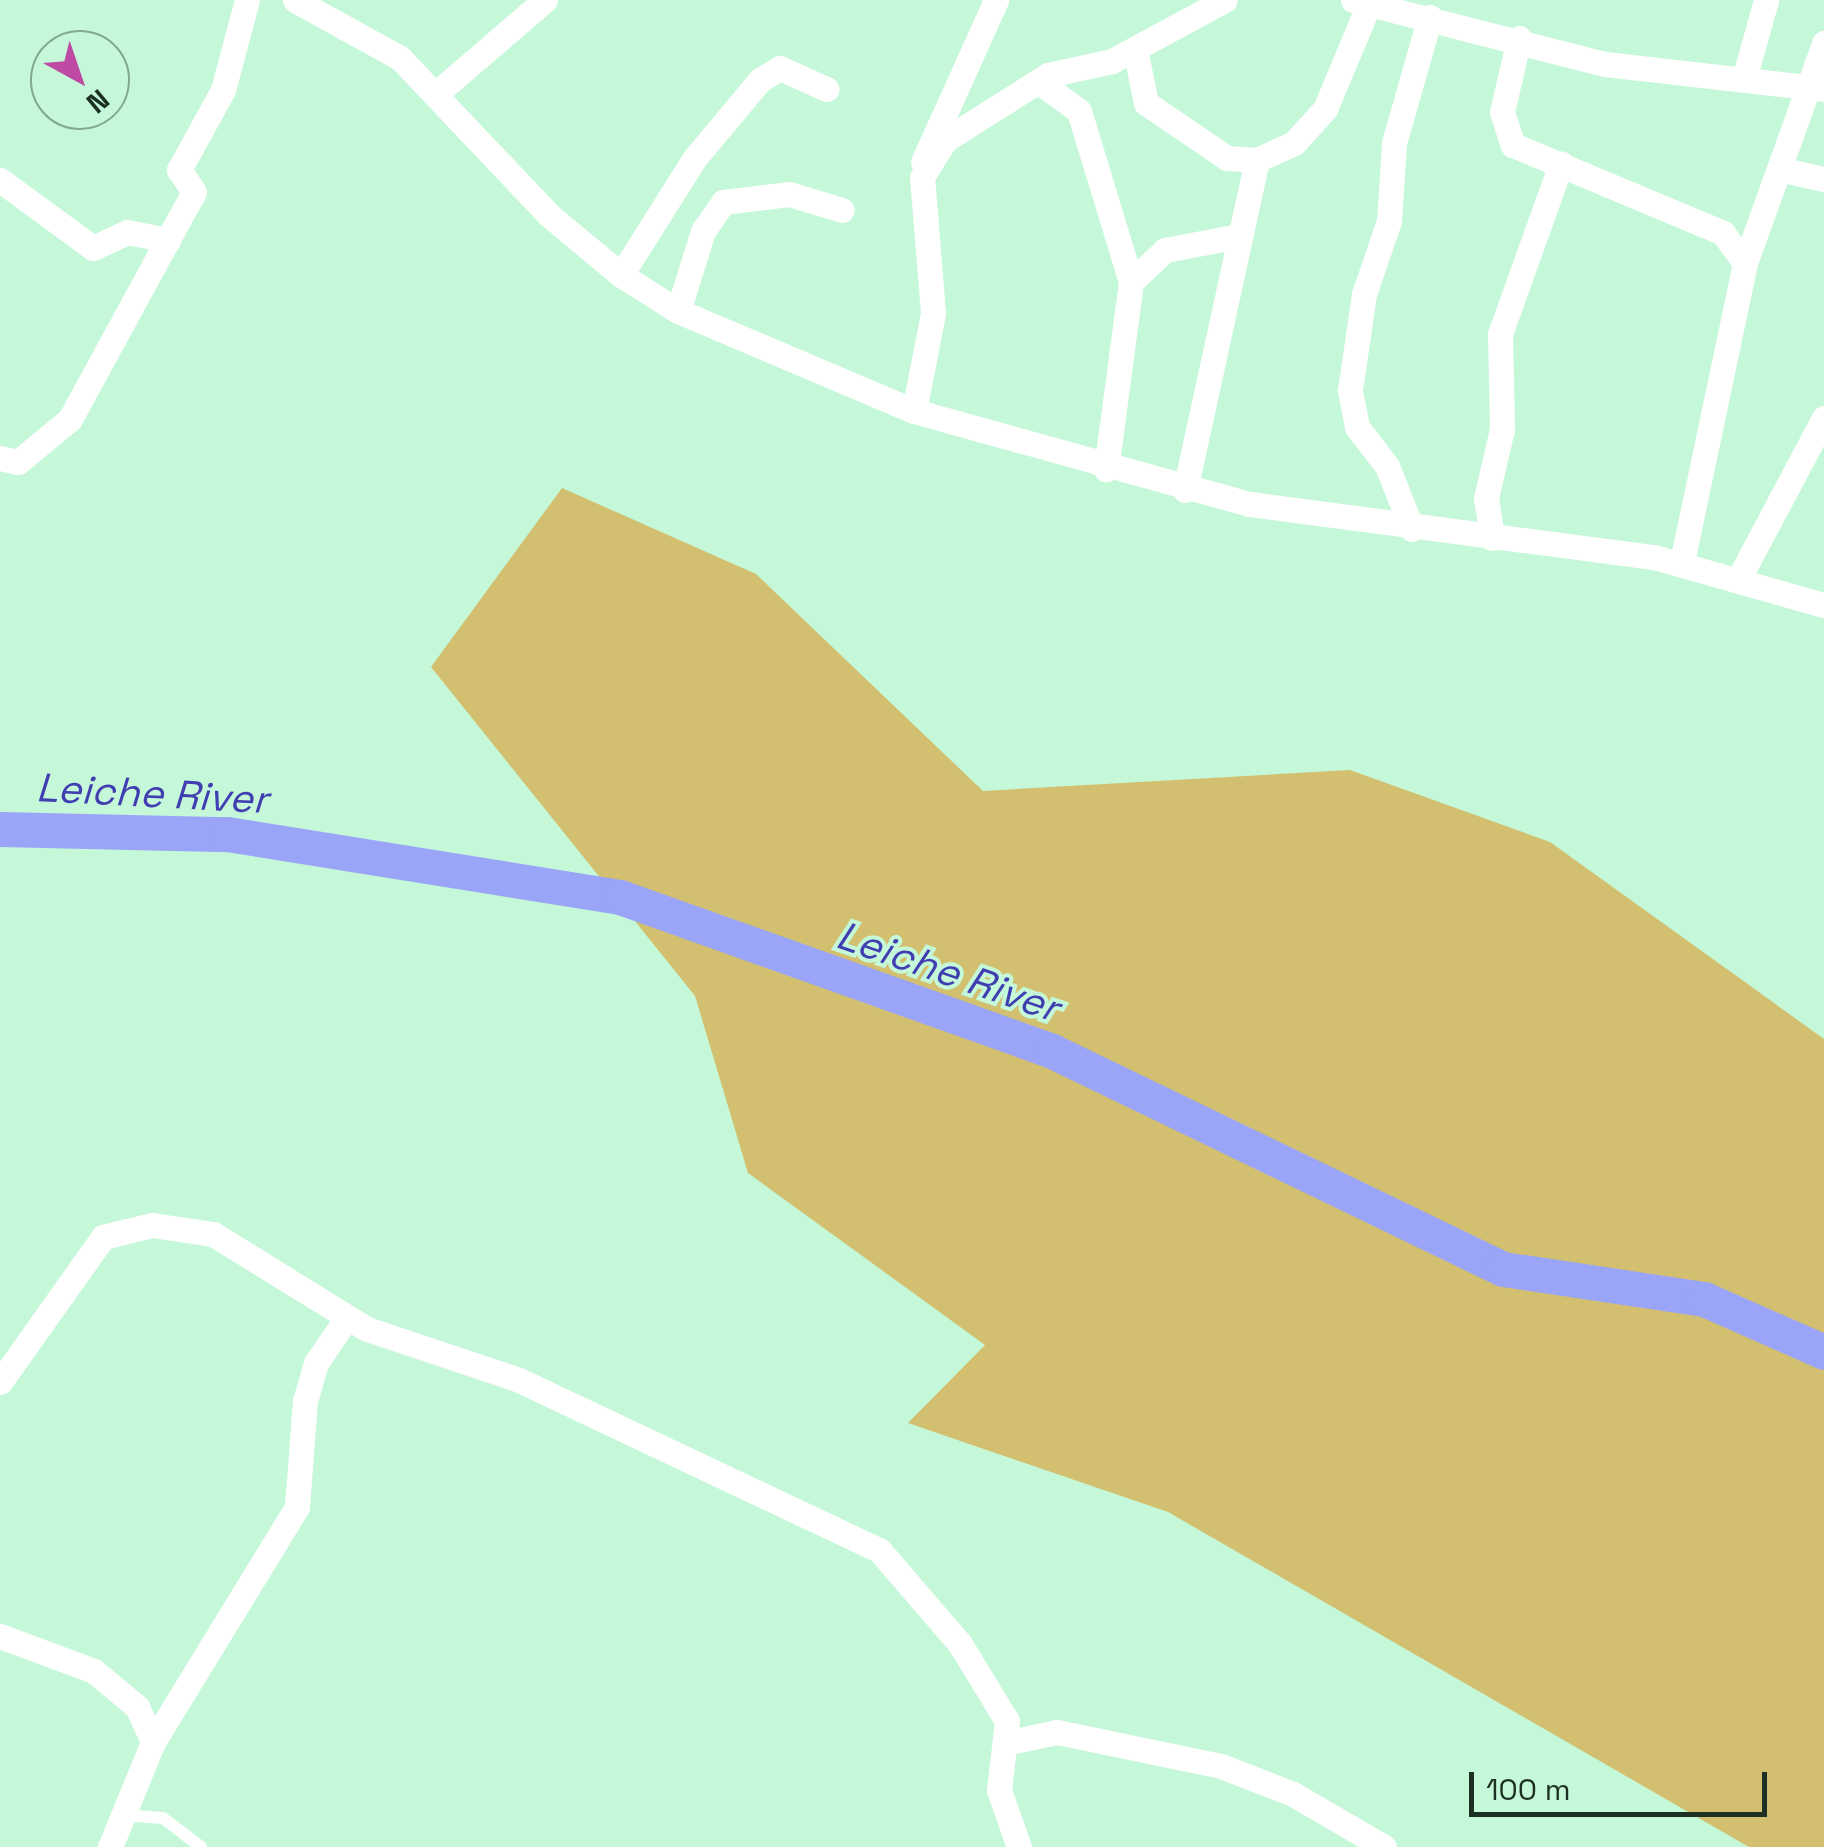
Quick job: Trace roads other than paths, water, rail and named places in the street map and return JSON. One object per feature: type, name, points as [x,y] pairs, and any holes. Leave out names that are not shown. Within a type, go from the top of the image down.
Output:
[{"type":"street","points":[[0,458],[18,462],[70,419],[194,192],[182,162],[223,90],[247,0]]},
{"type":"street","points":[[295,0],[376,42],[438,92],[548,215],[621,275],[678,311],[914,411],[1185,490],[1412,529],[1682,563],[1740,576],[1824,605]]},
{"type":"street","points":[[438,92],[545,0]]},
{"type":"street","points":[[914,411],[933,313],[924,144],[996,0]]},
{"type":"street","points":[[924,170],[956,130],[1038,82],[1135,49],[1225,0]]},
{"type":"street","points":[[1744,79],[1766,0]]},
{"type":"street","points":[[1135,49],[1146,103],[1227,158],[1257,160],[1294,143],[1325,109],[1361,2],[1519,38],[1606,64],[1819,88]]},
{"type":"street","points":[[1412,529],[1388,466],[1357,427],[1350,390],[1364,294],[1389,221],[1394,143],[1430,17]]},
{"type":"street","points":[[1519,38],[1502,131],[1513,145],[1723,233],[1745,264]]},
{"type":"street","points":[[1682,563],[1745,264],[1819,88],[1824,43]]},
{"type":"street","points":[[621,275],[694,159],[760,80],[780,68],[826,88]]},
{"type":"street","points":[[1038,82],[1079,111],[1131,282],[1106,469]]},
{"type":"street","points":[[1185,490],[1257,160]]},
{"type":"street","points":[[1492,538],[1486,498],[1502,429],[1500,334],[1561,164]]},
{"type":"street","points":[[1783,170],[1824,179]]},
{"type":"street","points":[[0,180],[93,248],[127,232],[168,240]]},
{"type":"street","points":[[678,311],[703,231],[724,202],[788,194],[842,210]]},
{"type":"street","points":[[1131,282],[1165,250],[1238,236]]},
{"type":"street","points":[[1740,576],[1824,418]]},
{"type":"street","points":[[0,1382],[84,1252],[128,1229],[180,1225],[213,1234],[346,1318],[519,1380],[880,1551],[960,1644],[1007,1721],[1010,1742],[999,1790],[1018,1847]]},
{"type":"street","points":[[110,1847],[153,1742],[297,1507],[305,1401],[316,1363],[346,1318]]},
{"type":"street","points":[[0,1636],[94,1671],[137,1707],[153,1742]]},
{"type":"street","points":[[1010,1742],[1057,1732],[1221,1766],[1294,1794],[1384,1847]]},
{"type":"lane","points":[[123,1815],[163,1818],[201,1847]]},
{"type":"waterway","name":"Leiche River","points":[[0,829],[227,834],[620,897],[1052,1051],[1503,1269],[1704,1299],[1824,1352]]}]
